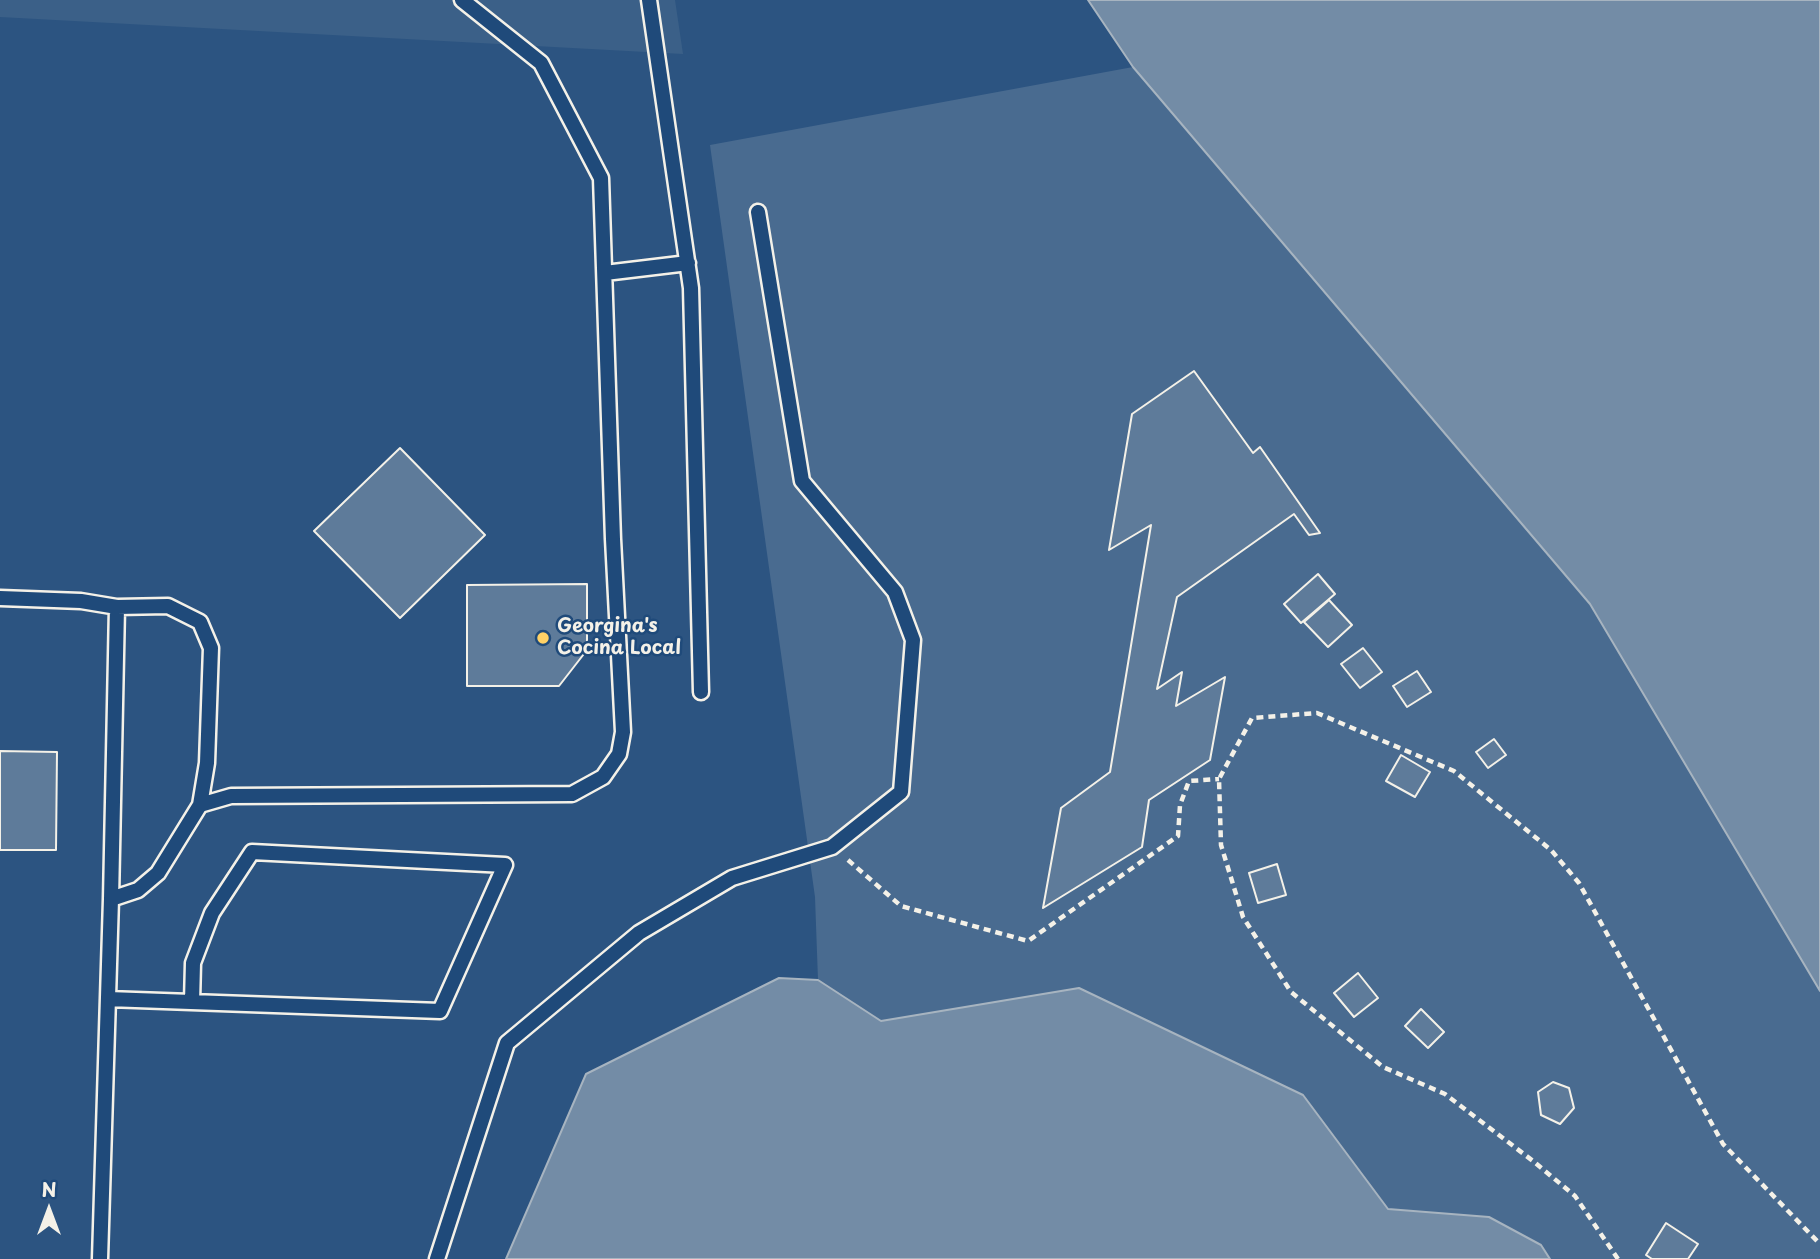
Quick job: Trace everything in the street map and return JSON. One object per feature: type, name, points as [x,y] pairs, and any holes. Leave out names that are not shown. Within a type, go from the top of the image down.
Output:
[{"type":"lane","points":[[200,805],[231,796],[572,794],[603,777],[619,754],[623,732],[613,539],[601,178],[541,63],[462,0]]},
{"type":"lane","points":[[649,0],[691,288],[701,692]]},
{"type":"lane","points":[[437,1259],[507,1043],[639,933],[732,878],[832,847],[901,792],[913,640],[895,592],[802,481],[758,212]]},
{"type":"lane","points":[[605,273],[688,263]]},
{"type":"lane","points":[[0,598],[80,601],[117,607],[168,606],[200,622],[211,649],[207,763],[200,805],[158,873],[138,890],[111,899]]},
{"type":"lane","points":[[100,1259],[117,607]]},
{"type":"lane","points":[[108,999],[440,1011],[505,865],[252,852],[212,912],[193,963],[192,1002]]},
{"type":"path","points":[[1618,1259],[1575,1196],[1533,1161],[1445,1094],[1383,1067],[1291,992],[1243,917],[1221,845],[1219,779],[1252,718],[1317,713],[1454,771],[1551,850],[1579,883],[1723,1144],[1820,1244]]},
{"type":"path","points":[[832,847],[901,906],[1028,941],[1178,836],[1181,805],[1189,781],[1219,779]]},
{"type":"shaded area","points":[[0,0],[675,0],[683,54],[0,17]]},
{"type":"shaded area","points":[[1088,0],[1820,0],[1820,991],[1590,604],[1133,67]]},
{"type":"shaded area","points":[[1133,67],[1590,604],[1820,991],[1820,1259],[1550,1259],[1541,1245],[1489,1217],[1388,1209],[1303,1095],[1079,988],[881,1021],[818,980],[815,897],[710,145]]},
{"type":"shaded area","points":[[779,978],[818,980],[881,1021],[1079,988],[1303,1095],[1388,1209],[1489,1217],[1541,1245],[1550,1259],[506,1259],[586,1074]]},
{"type":"building","points":[[1194,371],[1253,453],[1260,447],[1320,533],[1309,535],[1294,514],[1177,597],[1157,689],[1182,672],[1176,706],[1225,677],[1210,760],[1149,800],[1142,847],[1043,908],[1061,808],[1110,772],[1151,525],[1109,550],[1132,414]]},
{"type":"building","points":[[400,448],[485,535],[400,618],[314,531]]},
{"type":"building","points":[[1318,574],[1335,594],[1301,623],[1284,604]]},
{"type":"building","points":[[587,584],[587,650],[559,686],[467,686],[467,585]]},
{"type":"building","points":[[1329,600],[1352,625],[1328,647],[1304,622]]},
{"type":"building","points":[[1363,648],[1382,672],[1360,688],[1341,664]]},
{"type":"building","points":[[1417,671],[1431,692],[1407,707],[1393,686]]},
{"type":"building","points":[[1494,739],[1506,755],[1488,768],[1476,752]]},
{"type":"building","points":[[0,751],[57,752],[56,850],[0,850]]},
{"type":"building","points":[[1401,755],[1430,772],[1415,797],[1386,781]]},
{"type":"building","points":[[1277,864],[1286,895],[1258,903],[1249,873]]},
{"type":"building","points":[[1358,973],[1378,998],[1354,1017],[1334,993]]},
{"type":"building","points":[[1421,1009],[1444,1032],[1428,1048],[1405,1026]]},
{"type":"building","points":[[1553,1082],[1569,1088],[1574,1108],[1560,1124],[1541,1115],[1538,1092]]},
{"type":"building","points":[[1666,1223],[1698,1244],[1688,1259],[1652,1259],[1646,1255]]},
{"type":"place","name":"Georgina's Cocina Local","points":[[543,638]]}]
